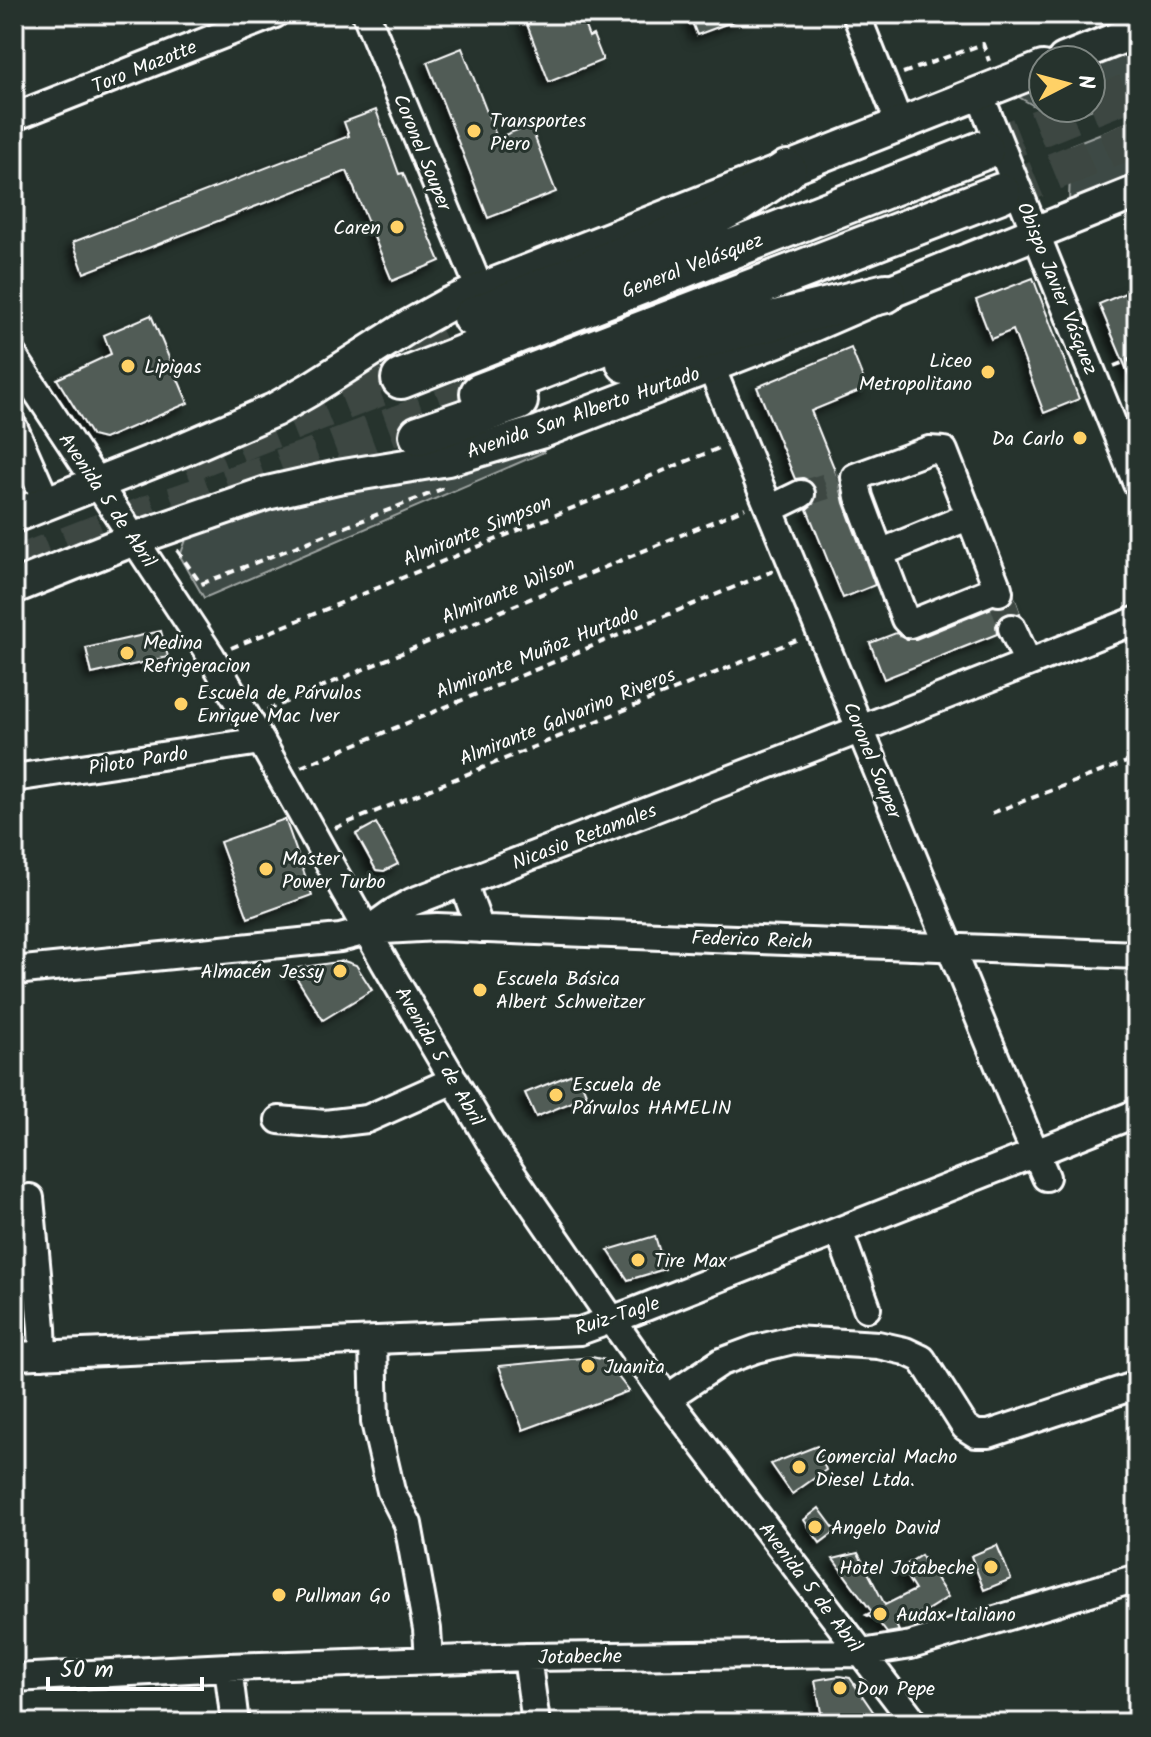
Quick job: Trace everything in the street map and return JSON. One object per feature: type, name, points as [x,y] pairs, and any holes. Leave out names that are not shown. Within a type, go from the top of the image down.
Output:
[{"type":"highway","name":"General Velásquez","points":[[401,379],[984,150]]},
{"type":"highway","points":[[476,303],[695,226],[737,204],[787,170]]},
{"type":"highway","points":[[480,393],[1001,193]]},
{"type":"highway","points":[[419,435],[689,342],[886,293]]},
{"type":"main road","points":[[1104,44],[1137,31]]},
{"type":"main road","points":[[787,170],[1027,74]]},
{"type":"main road","name":"Avenida San Alberto Hurtado","points":[[14,587],[134,539],[267,493],[448,459],[568,421],[711,367],[1137,192]]},
{"type":"main road","points":[[14,516],[274,410],[447,305],[476,303]]},
{"type":"street","name":"Toro Mazotte","points":[[14,117],[275,14]]},
{"type":"street","name":"Coronel Souper","points":[[366,14],[476,303]]},
{"type":"street","points":[[856,14],[900,125]]},
{"type":"street","name":"Obispo Javier Vásquez","points":[[988,90],[1035,233],[1137,484]]},
{"type":"street","name":"Avenida 5 de Abril","points":[[14,357],[24,395],[62,431],[211,656],[492,1145],[667,1398],[915,1723]]},
{"type":"street","name":"Coronel Souper","points":[[711,367],[760,507],[860,729],[1041,1165]]},
{"type":"street","points":[[47,503],[17,444],[62,431]]},
{"type":"street","points":[[929,450],[944,451],[970,516],[998,590],[910,624],[905,619],[859,497],[848,479],[929,450]]},
{"type":"street","points":[[760,507],[801,494]]},
{"type":"street","points":[[880,553],[970,516]]},
{"type":"street","name":"Nicasio Retamales","points":[[14,971],[340,938],[367,931],[400,908],[463,882],[1137,620]]},
{"type":"street","points":[[1012,628],[1028,663]]},
{"type":"street","name":"Piloto Pardo","points":[[14,778],[261,741]]},
{"type":"street","points":[[463,882],[480,929]]},
{"type":"street","name":"Federico Reich","points":[[367,931],[421,927],[1137,955]]},
{"type":"street","points":[[279,1120],[325,1124],[367,1119],[454,1080]]},
{"type":"street","name":"Ruiz-Tagle","points":[[14,1356],[580,1331],[839,1231],[1041,1165],[1137,1113]]},
{"type":"street","points":[[30,1198],[43,1355]]},
{"type":"street","points":[[839,1231],[867,1308]]},
{"type":"street","points":[[667,1398],[721,1362],[793,1340],[878,1345],[905,1351],[922,1359],[965,1427],[976,1434],[989,1434],[1135,1385]]},
{"type":"street","points":[[373,1341],[375,1422],[391,1491],[408,1524],[427,1629],[429,1660]]},
{"type":"street","name":"Jotabeche","points":[[14,1678],[527,1657],[862,1653],[938,1637],[1137,1578]]},
{"type":"street","points":[[527,1657],[536,1723]]},
{"type":"street","points":[[228,1667],[235,1723]]},
{"type":"path","points":[[882,81],[983,44],[988,90]]},
{"type":"path","name":"Almirante Simpson","points":[[241,644],[725,445]]},
{"type":"path","points":[[177,550],[201,584],[451,485]]},
{"type":"path","name":"Almirante Wilson","points":[[278,705],[760,507]]},
{"type":"path","name":"Almirante Muñoz Hurtado","points":[[310,763],[777,570]]},
{"type":"path","name":"Almirante Galvarino Riveros","points":[[341,825],[804,636]]},
{"type":"path","points":[[992,813],[1137,758]]},
{"type":"shaded area","points":[[1137,49],[1137,93],[1107,104],[1107,61]]},
{"type":"shaded area","points":[[1027,92],[1027,102],[1017,96]]},
{"type":"shaded area","points":[[1137,119],[1137,175],[1069,201],[1071,145]]},
{"type":"shaded area","points":[[539,442],[544,452],[204,598],[180,556],[190,529],[238,509],[390,478],[434,478]]},
{"type":"building","points":[[523,14],[580,14],[603,60],[549,82]]},
{"type":"building","points":[[689,14],[749,14],[750,15],[697,35]]},
{"type":"building","name":"Transportes Piero","points":[[462,48],[497,138],[530,125],[556,192],[488,218],[427,62]]},
{"type":"building","points":[[376,110],[399,174],[403,173],[440,261],[392,281],[347,171],[84,273],[73,242],[349,136],[344,122]]},
{"type":"building","points":[[1033,278],[1079,399],[1044,413],[1013,330],[991,339],[976,300]]},
{"type":"building","points":[[1137,288],[1137,394],[1099,304]]},
{"type":"building","name":"Lipigas","points":[[151,315],[188,403],[104,439],[92,436],[57,379],[111,354],[104,335]]},
{"type":"building","points":[[851,348],[867,388],[811,411],[839,480],[844,503],[875,585],[843,598],[807,509],[815,502],[816,488],[809,480],[795,479],[757,387]]},
{"type":"building","points":[[1014,597],[1020,614],[1013,612],[999,619],[997,634],[884,679],[870,643],[896,633],[906,639],[916,639],[994,607],[1006,607]]},
{"type":"building","name":"Medina Refrigeracion","points":[[161,631],[168,657],[92,674],[86,648]]},
{"type":"building","name":"Master Power Turbo","points":[[285,819],[312,895],[248,918],[220,842]]},
{"type":"building","points":[[376,823],[398,864],[384,871],[376,870],[356,834]]},
{"type":"building","points":[[344,961],[356,965],[372,990],[323,1020],[291,969]]},
{"type":"building","name":"Escuela de Párvulos HAMELIN","points":[[577,1072],[587,1096],[536,1117],[525,1093]]},
{"type":"building","name":"Tire Max","points":[[655,1236],[665,1269],[628,1280],[608,1250]]},
{"type":"building","points":[[592,1357],[605,1360],[629,1391],[523,1430],[499,1366]]},
{"type":"building","name":"Comercial Macho Diesel Ltda.","points":[[817,1446],[826,1470],[792,1494],[771,1464]]},
{"type":"building","points":[[819,1508],[836,1531],[820,1543],[804,1520]]},
{"type":"building","name":"Hotel Jotabeche","points":[[997,1545],[1011,1579],[984,1590],[971,1556]]},
{"type":"building","points":[[858,1553],[885,1605],[915,1590],[901,1568],[921,1555],[948,1597],[927,1610],[895,1623],[899,1631],[887,1633],[877,1620],[866,1615],[872,1612],[833,1559]]},
{"type":"building","points":[[839,1676],[850,1678],[881,1723],[823,1723],[815,1680]]},
{"type":"tunnel","points":[[1107,101],[1137,89]]},
{"type":"tunnel","points":[[984,150],[1049,124]]},
{"type":"tunnel","points":[[1001,193],[1137,138]]},
{"type":"tunnel","points":[[362,383],[423,342],[472,317]]},
{"type":"tunnel","points":[[184,464],[401,379]]},
{"type":"tunnel","points":[[14,566],[480,393]]},
{"type":"tunnel","points":[[801,494],[840,482]]},
{"type":"tunnel","points":[[999,592],[1012,628]]},
{"type":"place","name":"Transportes Piero","points":[[474,131]]},
{"type":"place","name":"Caren","points":[[397,227]]},
{"type":"place","name":"Lipigas","points":[[128,366]]},
{"type":"place","name":"Liceo Metropolitano","points":[[988,372]]},
{"type":"place","name":"Da Carlo","points":[[1080,438]]},
{"type":"place","name":"Medina Refrigeracion","points":[[127,653]]},
{"type":"place","name":"Escuela de Párvulos Enrique Mac Iver","points":[[181,704]]},
{"type":"place","name":"Master Power Turbo","points":[[266,869]]},
{"type":"place","name":"Almacén Jessy","points":[[340,971]]},
{"type":"place","name":"Escuela Básica Albert Schweitzer","points":[[480,990]]},
{"type":"place","name":"Escuela de Párvulos HAMELIN","points":[[556,1095]]},
{"type":"place","name":"Tire Max","points":[[638,1260]]},
{"type":"place","name":"Juanita","points":[[588,1366]]},
{"type":"place","name":"Comercial Macho Diesel Ltda.","points":[[799,1467]]},
{"type":"place","name":"Angelo David","points":[[815,1527]]},
{"type":"place","name":"Hotel Jotabeche","points":[[991,1567]]},
{"type":"place","name":"Pullman Go","points":[[279,1595]]},
{"type":"place","name":"Audax Italiano","points":[[880,1614]]},
{"type":"place","name":"Don Pepe","points":[[840,1688]]}]
